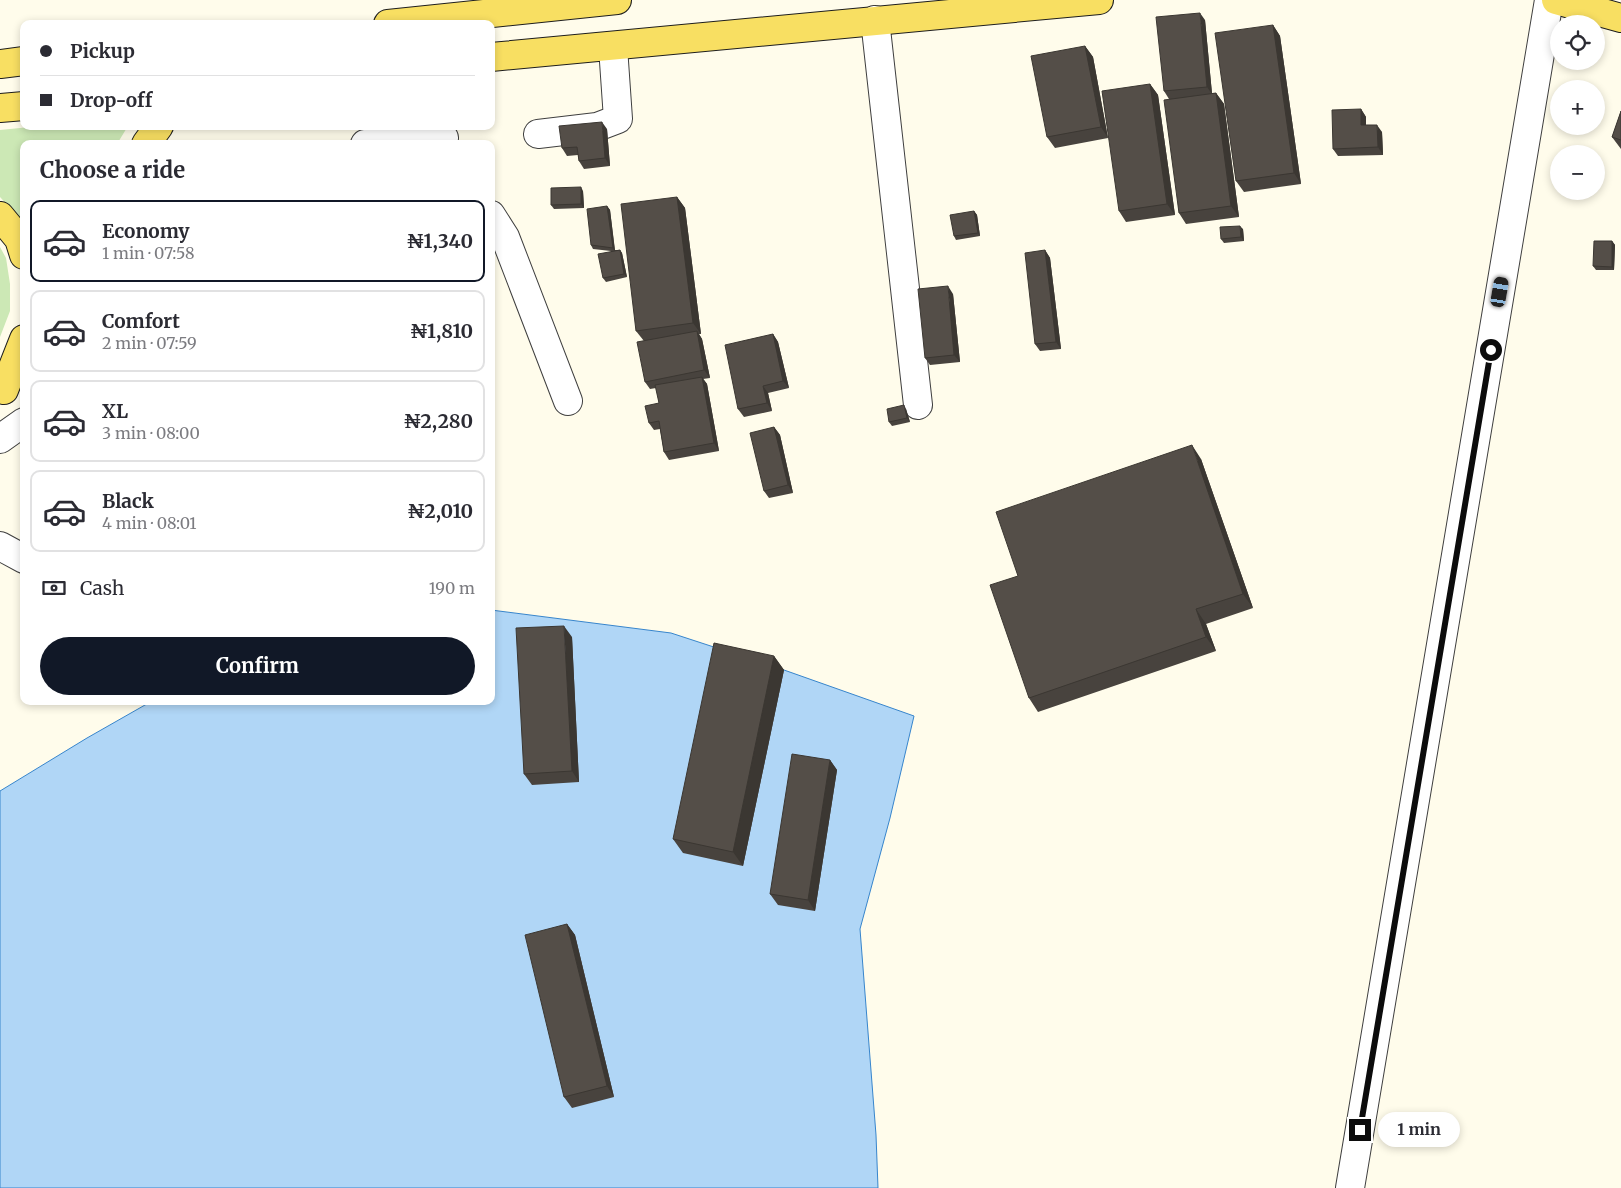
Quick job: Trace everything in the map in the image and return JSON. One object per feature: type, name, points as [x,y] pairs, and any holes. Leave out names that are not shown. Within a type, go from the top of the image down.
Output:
[{"type":"main road","points":[[426,20],[617,0]]},
{"type":"main road","points":[[495,57],[1099,0]]},
{"type":"main road","points":[[1556,0],[1621,18]]},
{"type":"main road","points":[[0,64],[20,62]]},
{"type":"main road","points":[[0,108],[20,106]]},
{"type":"main road","points":[[0,216],[20,242]]},
{"type":"main road","points":[[2,392],[20,349]]},
{"type":"main road","points":[[2,392],[20,372]]},
{"type":"lane","points":[[1350,1188],[1549,0]]},
{"type":"lane","points":[[876,20],[918,405]]},
{"type":"lane","points":[[538,134],[597,127],[618,119],[613,46]]},
{"type":"lane","points":[[408,140],[445,136]]},
{"type":"lane","points":[[495,221],[505,237],[568,401]]},
{"type":"lane","points":[[0,439],[20,425]]},
{"type":"lane","points":[[0,546],[20,557]]},
{"type":"green space","points":[[20,128],[20,130],[126,130],[119,140],[20,140],[20,219],[0,197],[0,130]]},
{"type":"green space","points":[[0,247],[6,258],[10,284],[10,311],[0,337]]},
{"type":"water","points":[[495,611],[671,633],[784,670],[914,716],[890,818],[860,929],[876,1135],[878,1188],[0,1188],[0,791],[145,705],[495,705]]},
{"type":"building","points":[[1200,13],[1207,87],[1164,91],[1156,17]]},
{"type":"building","points":[[1273,25],[1294,173],[1236,181],[1215,33]]},
{"type":"building","points":[[1085,46],[1101,127],[1047,137],[1031,56]]},
{"type":"building","points":[[1150,84],[1167,204],[1119,211],[1102,91]]},
{"type":"building","points":[[1216,93],[1231,206],[1179,213],[1164,100]]},
{"type":"building","points":[[1361,109],[1361,125],[1377,125],[1378,147],[1333,149],[1332,110]]},
{"type":"building","points":[[1621,111],[1621,140],[1612,137]]},
{"type":"building","points":[[602,122],[605,158],[579,161],[577,147],[562,148],[559,126]]},
{"type":"building","points":[[581,187],[581,204],[551,205],[551,188]]},
{"type":"building","points":[[677,197],[693,323],[636,331],[621,204]]},
{"type":"building","points":[[607,206],[613,248],[591,245],[587,209]]},
{"type":"building","points":[[974,211],[978,233],[954,236],[950,215]]},
{"type":"building","points":[[1240,226],[1241,237],[1221,239],[1220,227]]},
{"type":"building","points":[[1594,241],[1612,241],[1612,267],[1593,266]]},
{"type":"building","points":[[620,250],[624,274],[603,278],[598,254]]},
{"type":"building","points":[[1045,250],[1056,342],[1035,344],[1025,253]]},
{"type":"building","points":[[948,286],[954,355],[925,358],[918,289]]},
{"type":"building","points":[[697,331],[704,370],[645,382],[637,342]]},
{"type":"building","points":[[773,334],[783,381],[763,386],[767,403],[738,409],[725,345]]},
{"type":"building","points":[[702,377],[714,443],[664,452],[659,421],[649,423],[645,406],[659,403],[655,385]]},
{"type":"building","points":[[904,405],[907,418],[889,422],[887,409]]},
{"type":"building","points":[[774,427],[788,485],[764,491],[750,433]]},
{"type":"building","points":[[1192,445],[1243,594],[1196,609],[1206,637],[1029,698],[990,585],[1018,576],[996,512]]},
{"type":"building","points":[[564,626],[572,771],[524,774],[516,628]]},
{"type":"building","points":[[714,643],[774,656],[733,852],[673,839]]},
{"type":"building","points":[[792,754],[830,760],[808,900],[770,894]]},
{"type":"building","points":[[567,924],[607,1086],[564,1097],[525,935]]},
{"type":"route","points":[[1360,1130],[1491,350]]}]
